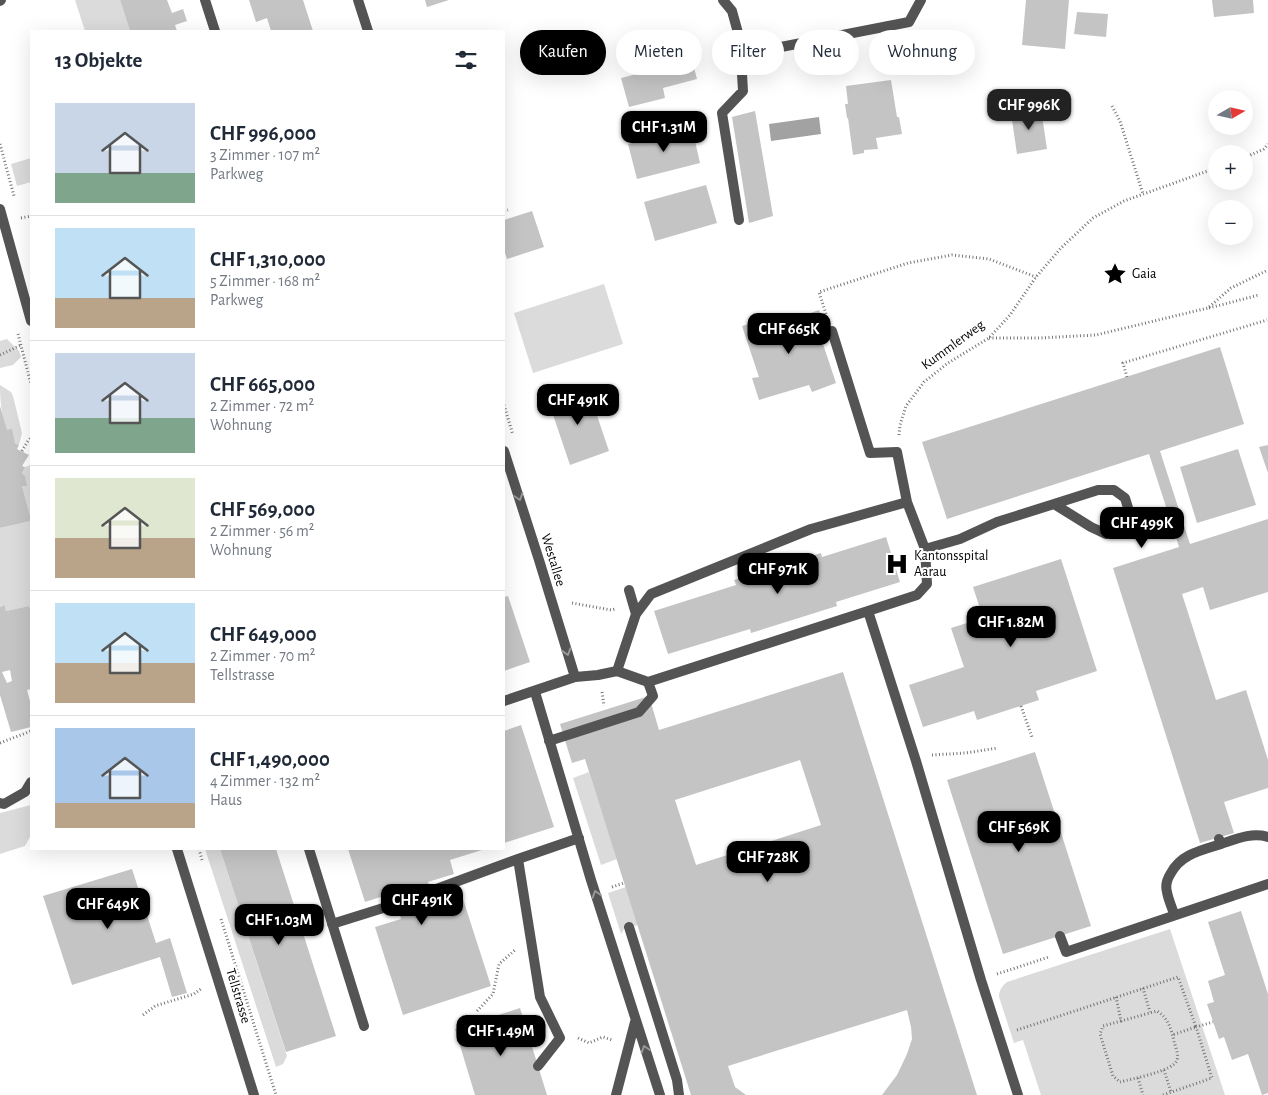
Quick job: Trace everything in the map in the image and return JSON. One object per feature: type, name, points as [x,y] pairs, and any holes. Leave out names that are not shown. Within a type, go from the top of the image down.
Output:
[{"type":"street","points":[[204,0],[215,30]]},
{"type":"street","points":[[358,0],[368,30]]},
{"type":"street","points":[[723,0],[732,11],[737,30]]},
{"type":"street","points":[[784,46],[909,22],[922,0]]},
{"type":"street","points":[[739,220],[722,113],[743,91],[742,75]]},
{"type":"street","points":[[0,209],[30,317]]},
{"type":"street","points":[[505,701],[575,677],[617,671],[648,682],[917,596],[927,584],[925,549],[908,502],[897,452],[870,453],[832,331]]},
{"type":"street","name":"Westallee","points":[[505,454],[575,677]]},
{"type":"street","points":[[925,549],[960,539],[997,522],[1098,490],[1114,490],[1125,498],[1129,511],[1127,521],[1120,530],[1106,534],[1054,504]]},
{"type":"street","points":[[617,671],[636,614],[651,594],[811,529],[908,502]]},
{"type":"street","points":[[629,590],[636,614]]},
{"type":"street","points":[[868,612],[916,761],[981,980],[1018,1095]]},
{"type":"street","points":[[549,741],[639,712],[653,696],[648,682]]},
{"type":"street","points":[[535,692],[578,838],[660,1095]]},
{"type":"street","points":[[0,803],[4,804],[25,792],[30,784]]},
{"type":"street","points":[[1174,914],[1166,890],[1167,880],[1173,868],[1183,858],[1220,841],[1260,834],[1268,837]]},
{"type":"street","points":[[431,891],[578,838]]},
{"type":"street","name":"Tellstrasse","points":[[177,850],[254,1095]]},
{"type":"street","points":[[309,850],[364,1026]]},
{"type":"street","points":[[518,859],[540,998],[560,1038],[538,1066]]},
{"type":"street","points":[[1060,936],[1066,952],[1174,914],[1268,884]]},
{"type":"street","points":[[332,924],[396,904]]},
{"type":"street","points":[[630,928],[677,1080],[679,1095]]},
{"type":"street","points":[[616,1095],[635,1021]]},
{"type":"path","points":[[1112,106],[1120,121],[1143,194]]},
{"type":"path","points":[[1253,154],[1264,149],[1268,144]]},
{"type":"path","name":"Kummlerweg","points":[[897,452],[900,425],[906,406],[924,382],[948,363],[989,338],[1010,315],[1036,277],[1061,248],[1093,218],[1124,200],[1208,171]]},
{"type":"path","points":[[20,219],[30,216]]},
{"type":"path","points":[[832,331],[819,292],[908,263],[952,255],[989,259],[1036,277]]},
{"type":"path","points":[[1208,308],[1231,288],[1268,270]]},
{"type":"path","points":[[989,338],[1096,335],[1259,295]]},
{"type":"path","points":[[1127,376],[1123,363],[1267,320]]},
{"type":"path","points":[[0,355],[21,346]]},
{"type":"path","points":[[22,451],[30,439]]},
{"type":"path","points":[[1021,706],[1032,736]]},
{"type":"path","points":[[0,743],[30,731]]},
{"type":"path","points":[[916,761],[928,755],[965,753],[998,748]]},
{"type":"path","points":[[199,850],[203,864]]},
{"type":"path","points":[[219,913],[276,1095]]},
{"type":"path","points":[[477,1011],[493,994],[499,964],[530,936]]},
{"type":"path","points":[[981,980],[1066,952]]},
{"type":"path","points":[[1016,1030],[1178,977],[1212,1078],[1163,1095]]},
{"type":"path","points":[[144,1015],[155,1006],[194,994],[204,986]]},
{"type":"path","points":[[1143,988],[1150,1012]]},
{"type":"path","points":[[1116,997],[1121,1020]]},
{"type":"path","points":[[1157,1011],[1165,1016],[1178,1057],[1177,1062],[1164,1070],[1120,1082],[1113,1076],[1100,1034],[1103,1026],[1150,1012],[1157,1011]]},
{"type":"path","points":[[1172,1035],[1213,1022]]},
{"type":"path","points":[[589,1043],[603,1037]]},
{"type":"path","points":[[1164,1070],[1171,1092]]},
{"type":"path","points":[[1138,1078],[1143,1095]]},
{"type":"shaded area","points":[[75,0],[120,0],[130,30],[85,30]]},
{"type":"shaded area","points":[[819,117],[821,134],[771,141],[769,124]]},
{"type":"shaded area","points":[[30,158],[30,182],[17,186],[11,164]]},
{"type":"shaded area","points":[[604,284],[623,344],[533,373],[514,313]]},
{"type":"shaded area","points":[[7,339],[19,351],[21,357],[13,365],[0,368],[0,341]]},
{"type":"shaded area","points":[[0,385],[11,392],[13,396],[22,433],[19,445],[9,435],[3,418]]},
{"type":"shaded area","points":[[30,465],[30,515],[22,486],[26,486],[25,476],[22,473],[25,467]]},
{"type":"shaded area","points":[[30,521],[30,610],[29,606],[6,611],[5,605],[0,607],[0,528]]},
{"type":"shaded area","points":[[589,772],[617,859],[601,865],[573,778]]},
{"type":"shaded area","points":[[30,805],[30,837],[25,846],[0,854],[0,813]]},
{"type":"shaded area","points":[[205,850],[220,850],[287,1056],[283,1064],[276,1067]]},
{"type":"shaded area","points":[[626,887],[638,925],[624,929],[621,934],[608,893]]},
{"type":"shaded area","points":[[1170,929],[1225,1095],[1041,1095],[1023,1040],[1014,1043],[999,997],[1002,987],[1007,982]]},
{"type":"building","points":[[120,0],[167,0],[172,13],[183,9],[187,21],[175,25],[177,30],[130,30]]},
{"type":"building","points":[[249,0],[303,0],[313,30],[271,30],[267,18],[256,22]]},
{"type":"building","points":[[425,0],[449,0],[427,7]]},
{"type":"building","points":[[1026,0],[1069,0],[1065,49],[1022,45]]},
{"type":"building","points":[[1212,0],[1253,0],[1254,13],[1214,17]]},
{"type":"building","points":[[1077,12],[1108,14],[1106,37],[1074,34]]},
{"type":"building","points":[[633,75],[696,75],[697,79],[663,88],[665,98],[629,107],[621,78]]},
{"type":"building","points":[[891,80],[897,117],[899,117],[902,134],[876,138],[878,149],[864,150],[864,153],[853,155],[845,104],[848,104],[846,86]]},
{"type":"building","points":[[1041,109],[1047,149],[1017,154],[1011,113]]},
{"type":"building","points":[[755,111],[773,216],[749,223],[732,117]]},
{"type":"building","points":[[692,128],[700,163],[637,179],[628,144]]},
{"type":"building","points":[[706,185],[717,223],[655,241],[644,202]]},
{"type":"building","points":[[532,211],[544,247],[507,259],[505,253],[505,220]]},
{"type":"building","points":[[819,310],[827,333],[820,335],[836,383],[812,392],[809,385],[759,400],[752,378],[759,377],[742,326],[770,318],[773,326]]},
{"type":"building","points":[[1220,347],[1244,424],[1160,451],[1190,544],[1268,519],[1268,592],[1210,610],[1203,587],[1182,594],[1216,700],[1246,690],[1268,760],[1268,788],[1224,802],[1234,833],[1200,843],[1113,568],[1179,547],[1149,454],[947,519],[922,442]]},
{"type":"building","points":[[587,386],[609,451],[570,465],[548,400]]},
{"type":"building","points":[[0,406],[7,430],[12,429],[15,443],[19,445],[17,449],[29,455],[22,466],[25,467],[22,473],[25,476],[27,486],[22,486],[30,521],[0,528]]},
{"type":"building","points":[[1268,445],[1268,473],[1259,447]]},
{"type":"building","points":[[1238,449],[1256,505],[1197,523],[1180,467]]},
{"type":"building","points":[[886,537],[900,582],[836,602],[837,606],[751,633],[750,629],[668,654],[654,611],[736,585],[734,580],[821,553],[822,557]]},
{"type":"building","points":[[1061,559],[1097,671],[1036,691],[1039,700],[977,720],[974,711],[923,727],[909,685],[964,667],[951,628],[983,618],[973,587]]},
{"type":"building","points":[[508,596],[530,662],[505,671],[505,597]]},
{"type":"building","points":[[5,605],[6,611],[29,606],[30,689],[27,690],[30,701],[30,727],[11,732],[0,695],[0,607]],"holes":[[[10,670],[12,681],[7,683],[2,672]]]},
{"type":"building","points":[[843,672],[977,1095],[882,1095],[897,1075],[912,1039],[907,1010],[728,1066],[735,1087],[746,1095],[691,1095],[585,759],[572,763],[560,724],[649,696],[659,730]],"holes":[[[800,760],[821,825],[696,865],[675,800]]]},
{"type":"building","points":[[521,725],[554,827],[505,843],[505,731]]},
{"type":"building","points":[[1035,752],[1091,926],[1003,954],[947,780]]},
{"type":"building","points":[[220,850],[276,850],[336,1036],[286,1052]]},
{"type":"building","points":[[348,850],[482,850],[450,860],[454,874],[428,882],[436,908],[463,899],[491,986],[403,1015],[375,927],[401,919],[393,893],[365,902]]},
{"type":"building","points":[[132,869],[156,943],[170,938],[187,993],[172,997],[160,957],[72,985],[43,896]]},
{"type":"building","points":[[1241,911],[1268,994],[1268,1093],[1262,1095],[1248,1054],[1232,1060],[1224,1037],[1219,1039],[1207,1004],[1214,1002],[1208,981],[1225,975],[1208,922]]},
{"type":"building","points":[[520,1008],[547,1095],[475,1095],[455,1029]]},
{"type":"place","name":"Gaia","points":[[1115,274]]},
{"type":"place","name":"Kantonsspital Aarau","points":[[897,564]]}]
